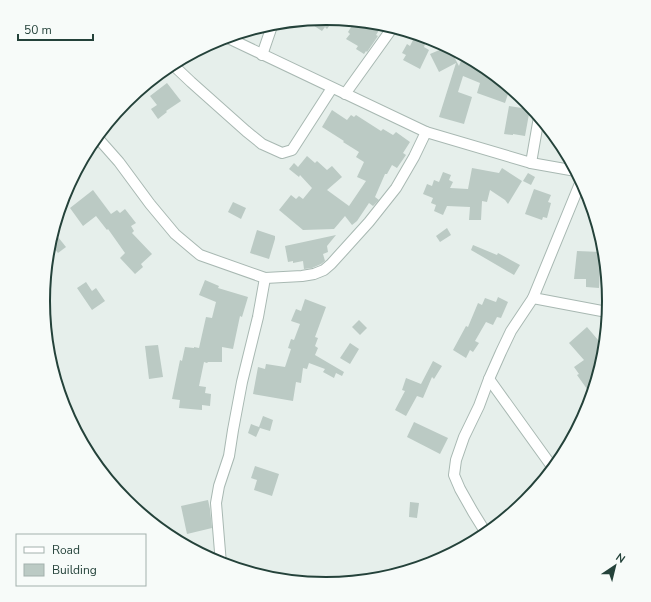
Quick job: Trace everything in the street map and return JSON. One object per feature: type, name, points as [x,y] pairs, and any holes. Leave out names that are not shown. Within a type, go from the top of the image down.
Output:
[{"type":"street","points":[[262,55],[270,30]]},
{"type":"street","points":[[345,94],[389,32]]},
{"type":"street","points":[[234,41],[426,132],[531,163],[568,170]]},
{"type":"street","points":[[177,69],[262,144],[282,153],[292,150],[332,88]]},
{"type":"street","points":[[531,163],[538,125]]},
{"type":"street","points":[[101,141],[119,162],[150,204],[175,234],[200,255],[265,278],[302,276],[314,274],[324,270],[368,222],[396,188],[414,157],[426,132]]},
{"type":"street","points":[[483,528],[460,489],[454,475],[456,460],[464,437],[479,406],[489,379],[511,330],[533,298],[578,189]]},
{"type":"street","points":[[220,556],[216,503],[219,486],[229,456],[242,382],[258,317],[265,278]]},
{"type":"street","points":[[533,298],[601,311]]},
{"type":"street","points":[[489,379],[549,462]]},
{"type":"building","points":[[330,25],[327,29],[325,27],[322,31],[314,26]]},
{"type":"building","points":[[352,26],[379,30],[376,35],[378,36],[364,54],[356,49],[358,46],[346,39],[350,34],[348,32]]},
{"type":"building","points":[[413,40],[425,44],[424,47],[429,50],[420,69],[403,60],[406,55],[402,53],[407,44],[410,46]]},
{"type":"building","points":[[440,50],[454,56],[459,66],[461,60],[464,62],[494,82],[508,94],[505,103],[477,93],[480,83],[463,76],[458,92],[472,97],[464,124],[439,117],[456,63],[439,72],[430,54]]},
{"type":"building","points":[[167,83],[181,101],[166,111],[167,112],[158,119],[151,109],[157,105],[150,96]]},
{"type":"building","points":[[509,106],[523,108],[529,115],[525,136],[504,134]]},
{"type":"building","points":[[332,110],[347,120],[351,115],[354,117],[356,115],[381,131],[383,129],[393,135],[396,132],[410,142],[403,153],[406,155],[397,168],[392,165],[387,174],[385,174],[375,197],[379,200],[373,206],[369,203],[357,221],[352,225],[345,216],[334,229],[303,230],[279,210],[291,195],[296,199],[299,196],[303,199],[312,188],[300,175],[299,177],[289,169],[294,163],[298,167],[307,156],[315,163],[317,161],[327,170],[332,166],[342,177],[327,190],[349,206],[366,181],[357,177],[364,162],[356,157],[359,152],[322,127]]},
{"type":"building","points":[[472,168],[499,173],[502,168],[522,181],[508,204],[505,200],[490,190],[487,202],[482,201],[481,220],[469,220],[470,207],[447,206],[443,215],[434,211],[436,205],[431,203],[433,198],[423,194],[427,184],[432,186],[434,180],[439,182],[443,172],[451,175],[449,180],[453,182],[450,188],[468,189]]},
{"type":"building","points":[[528,173],[535,177],[531,185],[523,181]]},
{"type":"building","points":[[534,189],[551,195],[548,202],[551,203],[547,218],[543,217],[542,220],[525,214]]},
{"type":"building","points":[[93,190],[111,214],[117,210],[120,213],[125,209],[136,223],[131,226],[134,231],[132,233],[152,254],[141,264],[143,267],[135,274],[120,258],[125,253],[108,229],[107,230],[96,216],[83,226],[70,208]]},
{"type":"building","points":[[233,202],[246,208],[241,219],[228,212]]},
{"type":"building","points":[[447,228],[451,235],[440,242],[436,236]]},
{"type":"building","points":[[257,230],[275,236],[269,259],[250,253]]},
{"type":"building","points":[[336,235],[327,246],[328,252],[323,254],[325,261],[321,264],[312,268],[304,269],[303,261],[293,263],[293,261],[288,262],[285,246]]},
{"type":"building","points":[[57,238],[66,247],[58,253],[55,249]]},
{"type":"building","points":[[473,245],[497,255],[498,253],[520,265],[514,275],[471,250]]},
{"type":"building","points":[[577,251],[597,252],[600,273],[599,288],[586,287],[586,279],[574,279]]},
{"type":"building","points":[[205,280],[219,286],[218,288],[248,297],[242,317],[240,316],[233,349],[222,347],[222,362],[204,362],[199,386],[206,387],[205,393],[211,394],[210,406],[202,405],[202,410],[179,408],[180,400],[172,399],[180,360],[182,361],[185,347],[199,348],[206,317],[212,318],[216,302],[199,295]]},
{"type":"building","points":[[86,282],[92,291],[96,288],[105,301],[92,310],[77,288]]},
{"type":"building","points":[[498,297],[508,302],[501,318],[497,317],[493,325],[486,322],[475,341],[479,343],[473,352],[470,350],[466,358],[453,350],[466,326],[468,327],[478,303],[482,305],[485,298],[496,302]]},
{"type":"building","points":[[305,299],[326,307],[315,337],[318,338],[315,346],[318,348],[315,355],[344,372],[342,376],[336,373],[334,378],[323,372],[325,369],[309,363],[307,369],[303,368],[301,383],[296,382],[293,401],[253,394],[258,367],[265,369],[266,364],[285,367],[291,349],[288,348],[291,339],[294,340],[300,324],[291,321],[296,309],[301,311]]},
{"type":"building","points":[[359,320],[367,328],[360,335],[352,327]]},
{"type":"building","points":[[587,327],[598,340],[587,389],[577,375],[579,374],[574,367],[584,360],[569,343]]},
{"type":"building","points":[[350,343],[359,349],[350,364],[340,358]]},
{"type":"building","points":[[158,345],[163,377],[149,379],[145,346]]},
{"type":"building","points":[[433,361],[442,366],[434,379],[432,377],[423,398],[417,396],[406,416],[395,410],[405,391],[402,390],[406,378],[421,384]]},
{"type":"building","points":[[263,416],[273,420],[270,431],[260,428],[256,437],[248,433],[251,424],[259,427]]},
{"type":"building","points":[[414,422],[448,438],[440,454],[407,437]]},
{"type":"building","points":[[255,466],[279,474],[272,496],[254,490],[257,480],[251,478]]},
{"type":"building","points":[[208,500],[212,528],[187,534],[181,506]]},
{"type":"building","points":[[410,502],[419,503],[417,518],[409,517]]}]
